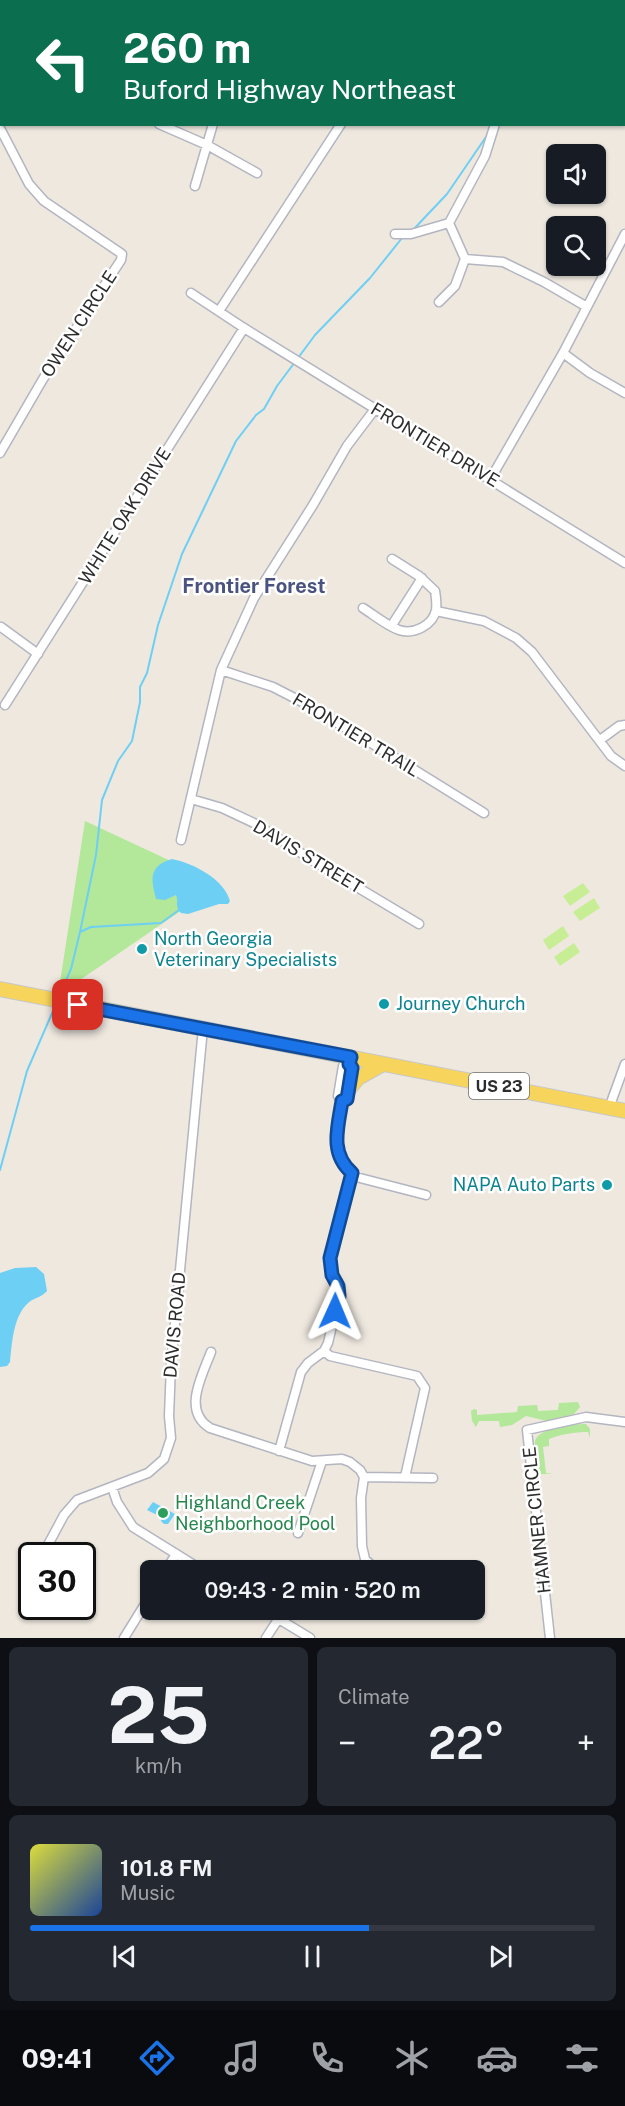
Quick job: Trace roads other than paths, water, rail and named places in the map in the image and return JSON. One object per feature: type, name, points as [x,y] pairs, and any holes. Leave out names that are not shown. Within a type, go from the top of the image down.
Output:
[{"type":"main road","name":"US 23","points":[[0,989],[202,1028],[350,1060],[383,1064],[625,1111]]},
{"type":"main road","points":[[346,1095],[357,1078],[383,1064]]},
{"type":"street","points":[[164,126],[207,145],[256,173]]},
{"type":"street","points":[[195,186],[212,126]]},
{"type":"street","points":[[191,293],[219,311],[339,126]]},
{"type":"street","points":[[395,234],[411,234],[448,223],[485,156],[494,126]]},
{"type":"street","name":"OWEN CIRCLE","points":[[0,130],[29,184],[44,201],[122,254],[121,260],[43,379],[0,453]]},
{"type":"street","points":[[440,302],[455,286],[465,259],[448,223]]},
{"type":"street","points":[[490,478],[563,353],[625,234]]},
{"type":"street","points":[[465,259],[503,262],[587,306]]},
{"type":"street","name":"FRONTIER DRIVE","points":[[219,311],[625,563]]},
{"type":"street","name":"WHITE OAK DRIVE","points":[[5,705],[244,328]]},
{"type":"street","points":[[563,353],[625,393]]},
{"type":"street","points":[[181,840],[221,670],[254,598],[347,446],[375,409]]},
{"type":"street","points":[[363,608],[400,630],[412,631],[423,627],[434,618],[435,591],[422,578],[392,559]]},
{"type":"street","points":[[392,625],[422,578]]},
{"type":"street","points":[[436,611],[484,621],[516,638],[532,652],[611,756],[625,766]]},
{"type":"street","points":[[0,627],[38,654]]},
{"type":"street","name":"FRONTIER TRAIL","points":[[221,670],[273,687],[306,704],[483,813]]},
{"type":"street","points":[[600,740],[619,726],[625,725]]},
{"type":"street","name":"DAVIS STREET","points":[[191,799],[222,808],[256,824],[420,924]]},
{"type":"street","name":"DAVIS ROAD","points":[[50,1542],[64,1515],[77,1500],[148,1473],[164,1459],[171,1438],[169,1416],[171,1365],[202,1028]]},
{"type":"street","points":[[346,1095],[338,1096],[344,1066],[350,1060]]},
{"type":"street","points":[[350,1060],[352,1068],[335,1137],[345,1167],[356,1177],[426,1195]]},
{"type":"street","points":[[609,1108],[625,1064]]},
{"type":"street","points":[[279,1451],[301,1371],[324,1351],[339,1296],[338,1286],[332,1275],[330,1258],[352,1173]]},
{"type":"street","points":[[324,1351],[330,1356],[341,1359],[417,1376],[425,1388],[405,1477]]},
{"type":"street","points":[[211,1352],[197,1391],[196,1413],[201,1423],[210,1428],[312,1461],[332,1459],[350,1462],[360,1470],[364,1477],[361,1498],[362,1546],[366,1560]]},
{"type":"street","name":"HAMNER CIRCLE","points":[[550,1638],[527,1430],[586,1417],[625,1422]]},
{"type":"street","points":[[298,1533],[322,1461]]},
{"type":"street","points":[[364,1477],[434,1478]]},
{"type":"street","points":[[112,1487],[117,1502],[133,1527],[186,1560]]},
{"type":"street","points":[[172,1560],[176,1554]]},
{"type":"street","points":[[124,1638],[140,1612]]},
{"type":"street","points":[[266,1638],[278,1620]]},
{"type":"street","points":[[282,1620],[310,1638]]},
{"type":"water","points":[[172,859],[198,868],[215,879],[227,893],[230,901],[228,904],[219,904],[188,914],[181,913],[179,910],[176,895],[165,900],[156,899],[153,874],[164,862]]},
{"type":"water","points":[[36,1267],[44,1274],[47,1291],[28,1303],[18,1317],[10,1362],[7,1366],[0,1367],[0,1273],[15,1268]]},
{"type":"water","name":"Highland Creek Neighborhood Pool","points":[[153,1502],[175,1514],[168,1524],[164,1524],[161,1517],[147,1510]]},
{"type":"waterway","points":[[412,231],[447,194],[488,134]]},
{"type":"waterway","points":[[298,358],[315,335],[370,278],[402,238]]},
{"type":"waterway","points":[[59,996],[71,969],[80,932],[96,855],[102,800],[118,761],[132,741],[140,702],[140,687],[147,673],[158,625],[182,554],[236,441],[256,415],[264,409],[277,386],[295,362]]},
{"type":"waterway","points":[[80,932],[91,927],[161,923],[179,910]]},
{"type":"waterway","points":[[0,1170],[27,1071],[56,1004]]},
{"type":"place","name":"North Georgia Veterinary Specialists","points":[[142,949]]},
{"type":"place","name":"Journey Church","points":[[384,1004]]},
{"type":"place","name":"NAPA Auto Parts","points":[[607,1185]]},
{"type":"place","name":"Highland Creek Neighborhood Pool","points":[[163,1513]]},
{"type":"district","name":"Frontier Forest","points":[[254,586]]}]
